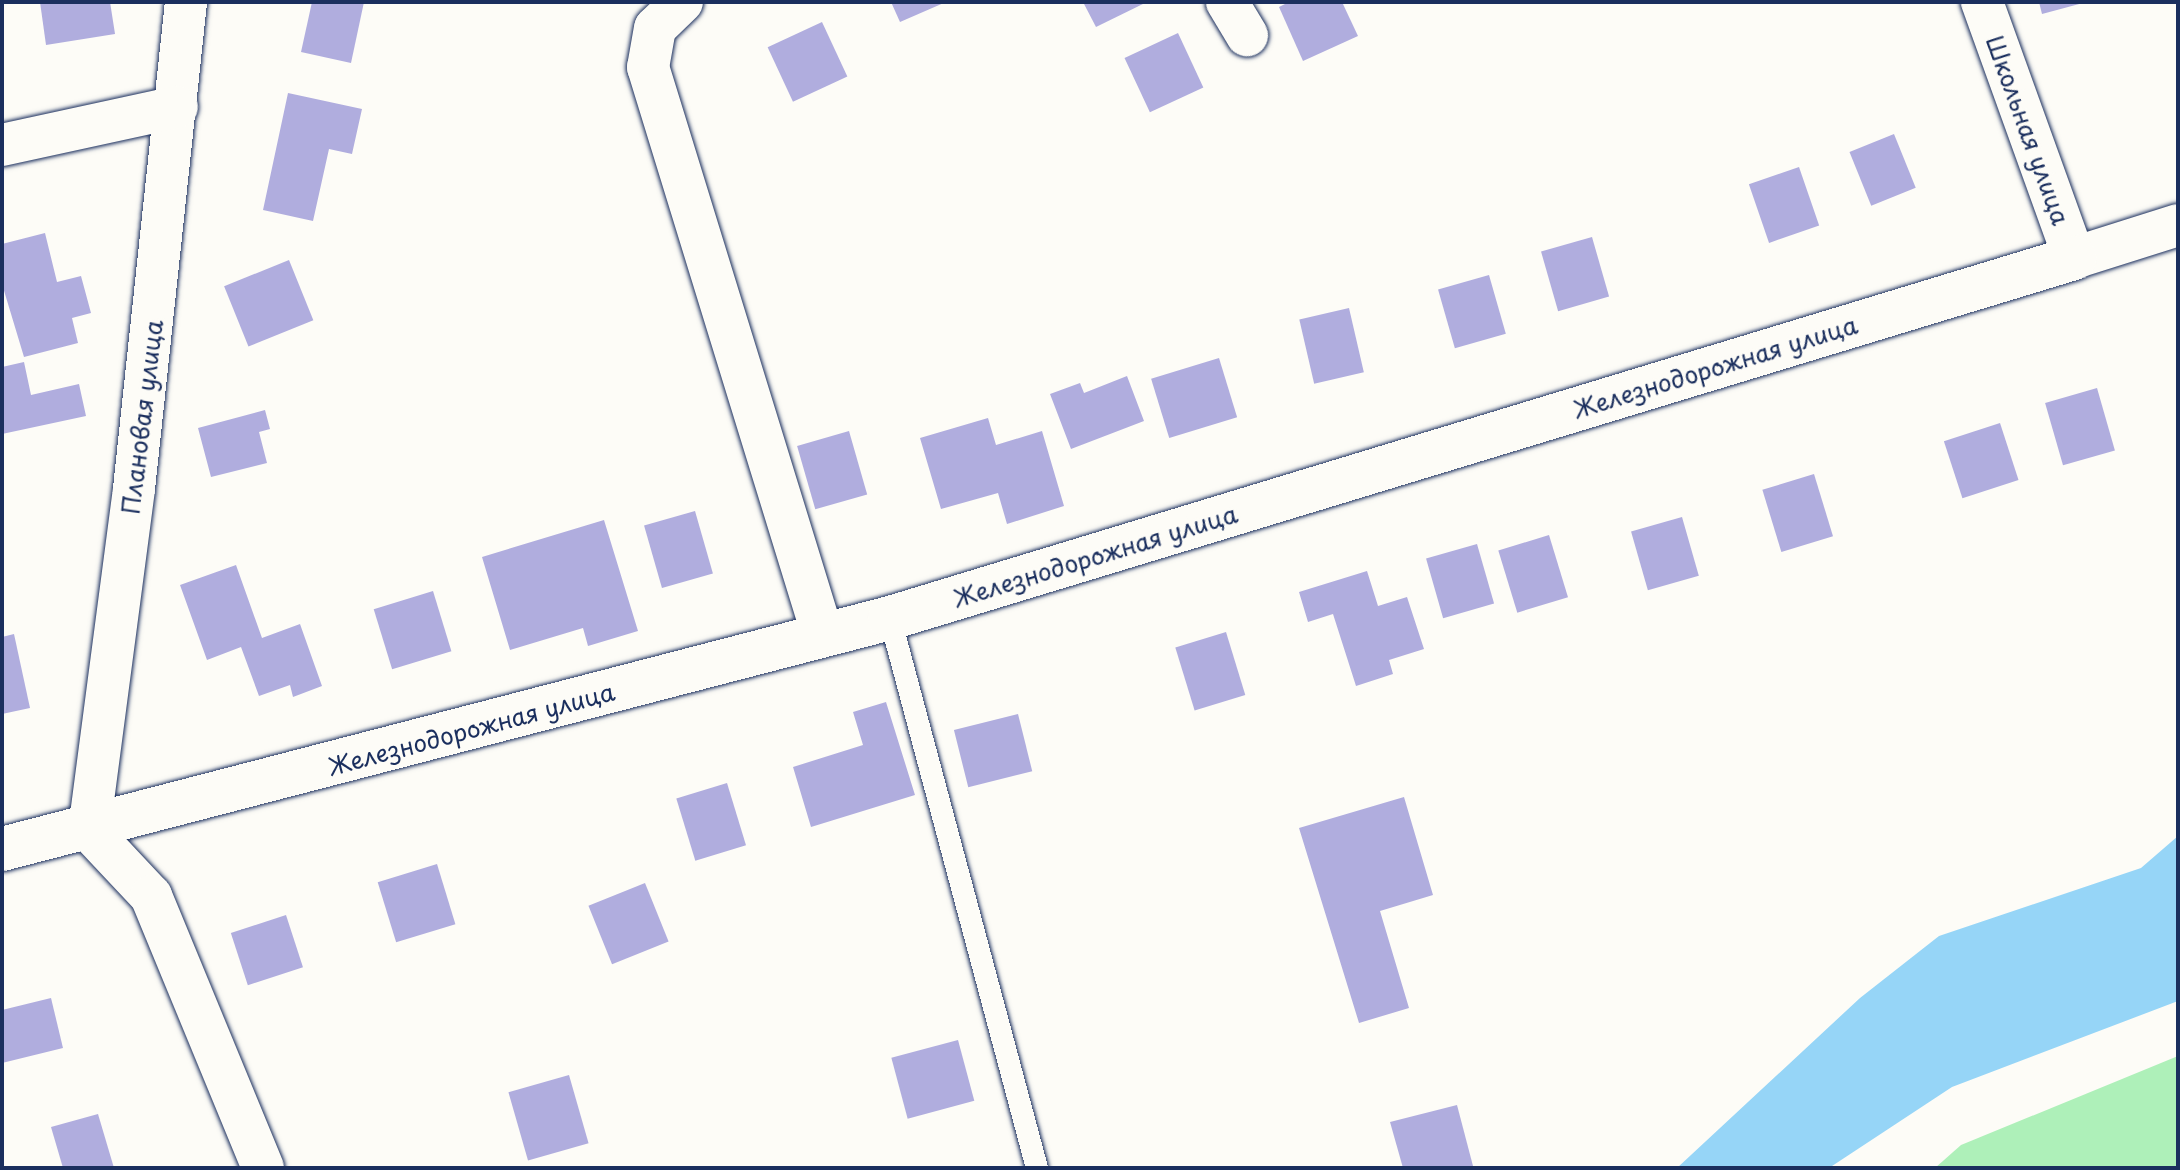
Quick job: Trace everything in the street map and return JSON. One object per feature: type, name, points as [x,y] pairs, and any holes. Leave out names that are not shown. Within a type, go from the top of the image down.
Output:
[{"type":"street","name":"Плановая улица","points":[[89,830],[177,107],[186,2]]},
{"type":"street","points":[[682,2],[655,28],[648,67],[823,636]]},
{"type":"street","name":"Школьная улица","points":[[1982,2],[2074,258]]},
{"type":"street","points":[[2,145],[177,107]]},
{"type":"street","name":"Железнодорожная улица","points":[[2,849],[89,830],[890,618],[2178,225]]},
{"type":"street","points":[[89,830],[151,896],[263,1168]]},
{"type":"lane","points":[[890,618],[1037,1168]]},
{"type":"green space","points":[[2178,1056],[2178,1168],[1935,1168],[1961,1145]]},
{"type":"water","points":[[2178,836],[2178,1001],[1952,1087],[1829,1168],[1677,1168],[1860,998],[1939,936],[2141,868]]},
{"type":"building","points":[[40,2],[110,2],[115,34],[46,45]]},
{"type":"building","points":[[312,2],[364,2],[351,63],[301,52]]},
{"type":"building","points":[[891,2],[946,2],[900,22]]},
{"type":"building","points":[[1083,2],[1147,2],[1096,27]]},
{"type":"building","points":[[1289,2],[1342,2],[1358,36],[1303,61],[1279,7]]},
{"type":"building","points":[[2039,2],[2083,2],[2083,3],[2042,14]]},
{"type":"building","points":[[822,22],[847,76],[793,102],[768,47]]},
{"type":"building","points":[[1178,33],[1203,87],[1150,112],[1125,58]]},
{"type":"building","points":[[288,93],[362,109],[352,154],[329,149],[313,221],[263,210]]},
{"type":"building","points":[[1894,134],[1916,188],[1871,206],[1849,152]]},
{"type":"building","points":[[1799,167],[1819,226],[1769,243],[1749,184]]},
{"type":"building","points":[[45,233],[57,282],[81,276],[91,313],[72,318],[78,343],[24,357],[2,284],[2,244]]},
{"type":"building","points":[[1592,237],[1609,297],[1558,311],[1541,252]]},
{"type":"building","points":[[289,260],[313,320],[248,346],[224,286]]},
{"type":"building","points":[[1489,275],[1506,334],[1455,348],[1438,290]]},
{"type":"building","points":[[1349,308],[1364,372],[1314,384],[1299,319]]},
{"type":"building","points":[[1219,358],[1237,417],[1169,438],[1151,379]]},
{"type":"building","points":[[24,362],[31,395],[79,384],[86,416],[2,434],[2,367]]},
{"type":"building","points":[[1127,376],[1144,421],[1071,449],[1050,394],[1080,383],[1084,393]]},
{"type":"building","points":[[2097,388],[2115,450],[2063,465],[2045,403]]},
{"type":"building","points":[[265,410],[270,429],[259,432],[267,463],[211,477],[198,428]]},
{"type":"building","points":[[988,418],[996,445],[1042,431],[1064,506],[1007,524],[998,493],[941,509],[920,438]]},
{"type":"building","points":[[2000,423],[2019,480],[1962,498],[1944,441]]},
{"type":"building","points":[[849,431],[867,494],[815,509],[797,446]]},
{"type":"building","points":[[1814,474],[1833,536],[1781,552],[1762,490]]},
{"type":"building","points":[[695,511],[713,573],[662,588],[644,526]]},
{"type":"building","points":[[1682,517],[1699,576],[1648,590],[1631,532]]},
{"type":"building","points":[[604,520],[638,631],[588,646],[583,628],[510,650],[482,557]]},
{"type":"building","points":[[1549,535],[1568,597],[1517,613],[1498,550]]},
{"type":"building","points":[[1477,544],[1494,604],[1443,618],[1426,559]]},
{"type":"building","points":[[236,565],[262,638],[300,624],[322,686],[293,697],[290,685],[259,696],[241,647],[207,660],[180,585]]},
{"type":"building","points":[[1367,571],[1378,606],[1407,597],[1424,649],[1389,660],[1393,674],[1356,686],[1333,614],[1308,622],[1299,592]]},
{"type":"building","points":[[433,591],[451,651],[392,669],[374,609]]},
{"type":"building","points":[[1226,632],[1245,695],[1195,711],[1175,647]]},
{"type":"building","points":[[14,634],[30,708],[2,714],[2,637]]},
{"type":"building","points":[[886,702],[915,795],[811,827],[793,767],[863,745],[853,712]]},
{"type":"building","points":[[1018,714],[1032,771],[968,787],[954,730]]},
{"type":"building","points":[[727,783],[746,845],[695,861],[676,798]]},
{"type":"building","points":[[1404,797],[1433,895],[1380,911],[1409,1008],[1359,1023],[1299,828]]},
{"type":"building","points":[[437,864],[455,924],[396,942],[378,882]]},
{"type":"building","points":[[645,883],[669,941],[612,964],[588,906]]},
{"type":"building","points":[[286,915],[303,967],[248,985],[231,933]]},
{"type":"building","points":[[51,998],[63,1048],[2,1063],[2,1010]]},
{"type":"building","points":[[958,1040],[974,1101],[908,1119],[891,1058]]},
{"type":"building","points":[[569,1075],[589,1143],[528,1161],[508,1092]]},
{"type":"building","points":[[1457,1105],[1473,1166],[1403,1168],[1390,1122]]},
{"type":"building","points":[[98,1114],[114,1168],[63,1168],[51,1127]]}]
